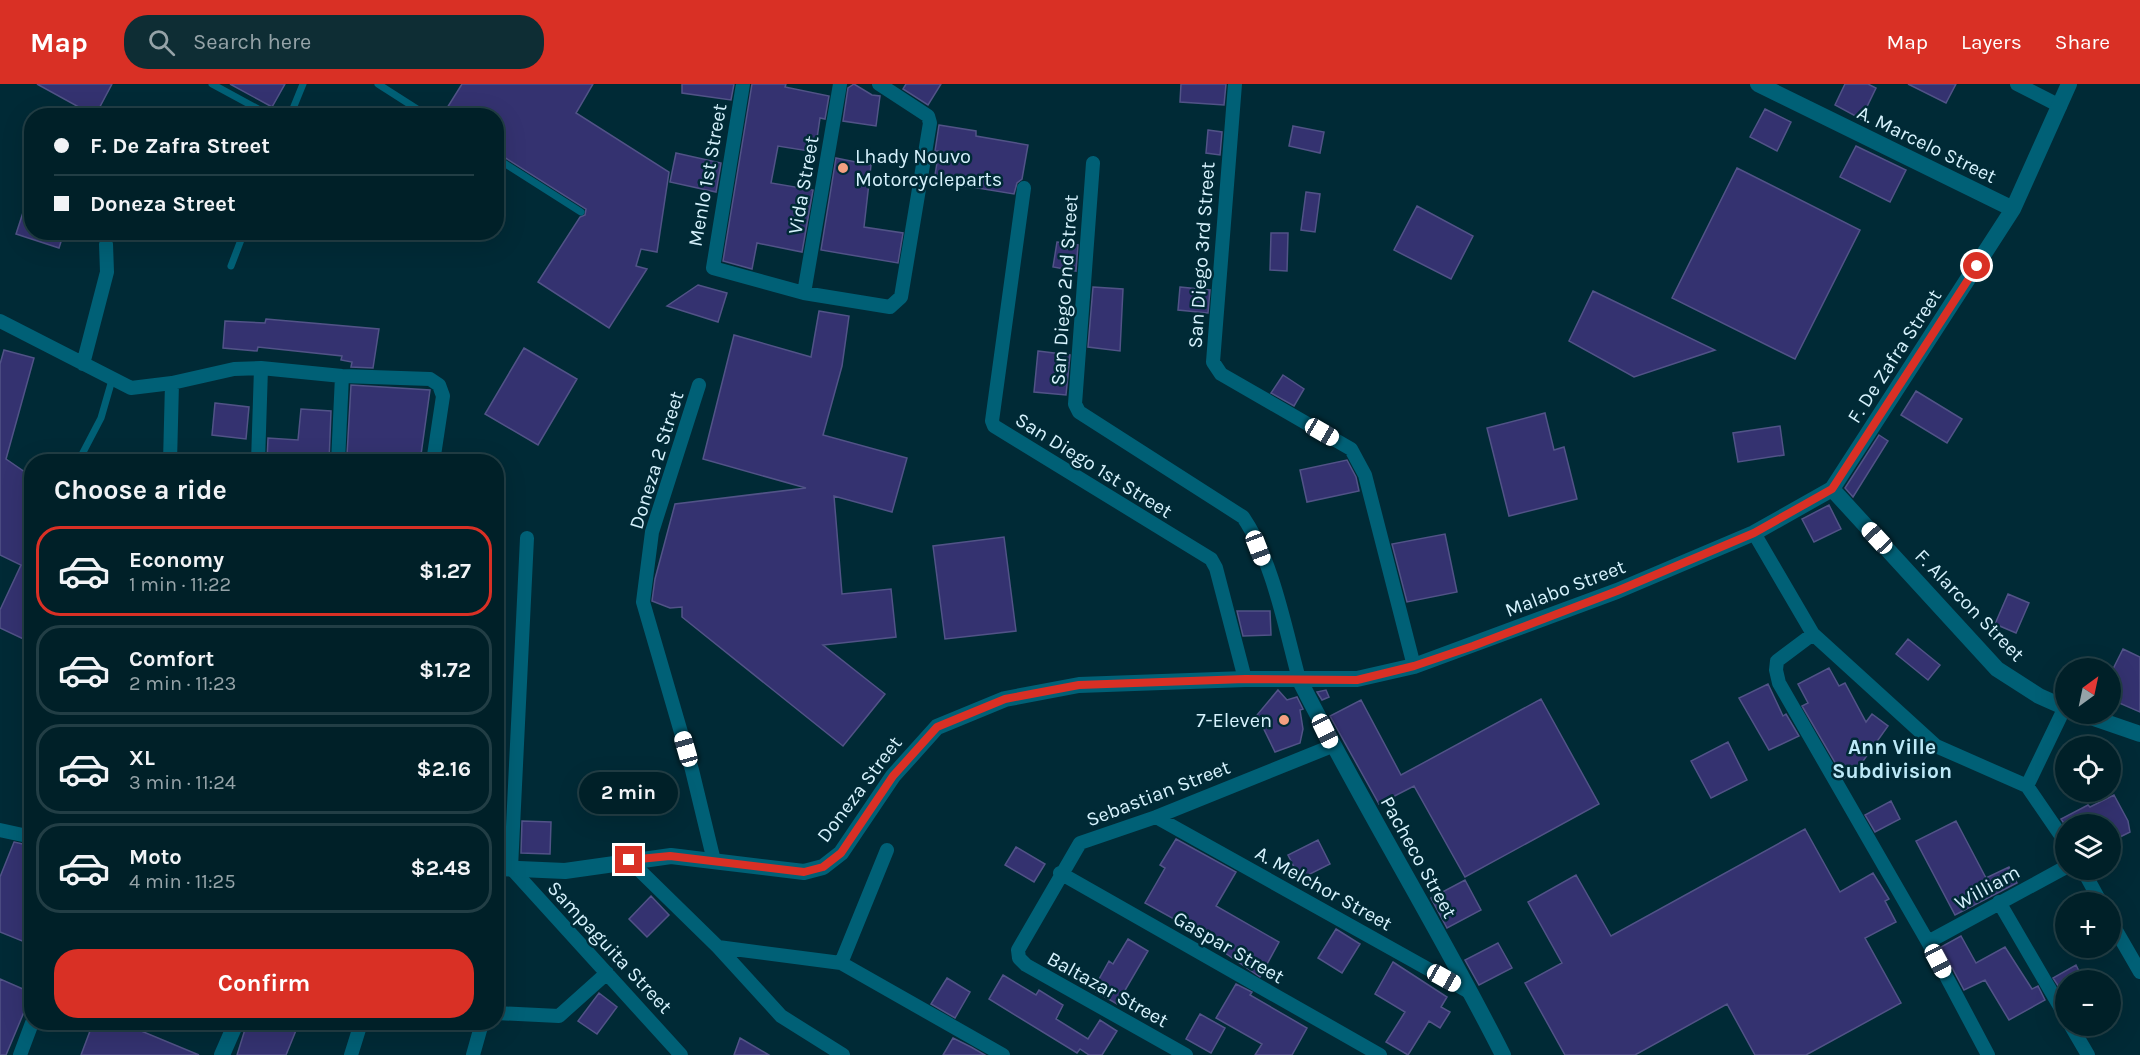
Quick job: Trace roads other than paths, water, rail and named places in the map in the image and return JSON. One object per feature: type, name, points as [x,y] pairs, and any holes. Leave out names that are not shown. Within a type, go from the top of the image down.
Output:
[{"type":"street","name":"Menlo 1st Street","points":[[743,84],[712,262],[716,271],[804,293]]},
{"type":"street","name":"Vida Street","points":[[804,293],[840,84]]},
{"type":"street","points":[[804,293],[890,307],[901,297],[930,123],[928,116],[879,84]]},
{"type":"street","name":"San Diego 3rd Street","points":[[1235,84],[1213,362],[1221,374],[1351,449],[1359,460],[1374,506],[1414,666]]},
{"type":"street","name":"A. Marcelo Street","points":[[1758,84],[2013,209]]},
{"type":"street","points":[[2016,84],[2060,106]]},
{"type":"street","name":"F. De Zafra Street","points":[[1832,489],[2013,209],[2069,84]]},
{"type":"street","name":"San Diego 2nd Street","points":[[1093,163],[1075,404],[1079,412],[1243,517],[1251,529],[1273,586],[1299,679]]},
{"type":"street","name":"San Diego 1st Street","points":[[1024,188],[992,421],[994,426],[1211,559],[1216,568],[1245,679]]},
{"type":"street","points":[[83,364],[107,272],[106,244]]},
{"type":"street","points":[[0,321],[131,388],[172,383],[234,369],[261,368],[342,376],[430,379],[439,385],[443,396],[434,454]]},
{"type":"street","points":[[258,454],[261,368]]},
{"type":"street","points":[[338,454],[342,376]]},
{"type":"street","points":[[170,454],[172,383]]},
{"type":"street","name":"Doneza 2 Street","points":[[699,385],[652,532],[643,602],[692,770],[714,861]]},
{"type":"street","name":"Malabo Street","points":[[1299,679],[1357,680],[1414,666],[1617,591],[1754,533],[1832,489]]},
{"type":"street","name":"F. Alarcon Street","points":[[1832,489],[1997,669],[2039,696],[2055,703]]},
{"type":"street","points":[[1754,533],[1813,634],[1936,746],[2027,786],[2055,827]]},
{"type":"street","points":[[504,868],[527,538]]},
{"type":"street","points":[[1813,634],[1777,661],[1776,670],[1779,683],[1928,942],[1988,1055]]},
{"type":"street","name":"Doneza Street","points":[[504,868],[565,871],[629,860],[670,856],[804,872],[823,867],[841,853],[893,776],[937,727],[1005,699],[1079,685],[1299,679]]},
{"type":"street","name":"Pacheco Street","points":[[1299,679],[1332,746],[1472,994],[1503,1055]]},
{"type":"street","points":[[2027,786],[2057,724]]},
{"type":"street","points":[[2111,724],[2140,734]]},
{"type":"street","name":"Sebastian Street","points":[[1018,950],[1060,873],[1080,843],[1156,817],[1332,746]]},
{"type":"street","name":"A. Melchor Street","points":[[1156,817],[1472,994]]},
{"type":"street","points":[[0,830],[24,835]]},
{"type":"street","points":[[841,963],[887,850]]},
{"type":"street","points":[[629,860],[718,947],[781,1016],[801,1031],[843,1055]]},
{"type":"street","name":"Sampaguita Street","points":[[504,868],[607,973],[681,1054]]},
{"type":"street","name":"Gaspar Street","points":[[1060,873],[1380,1055]]},
{"type":"street","name":"William","points":[[1928,942],[2055,873]]},
{"type":"street","points":[[1999,902],[2055,998]]},
{"type":"street","points":[[2121,939],[2140,972]]},
{"type":"street","points":[[718,947],[841,963],[1003,1055]]},
{"type":"street","name":"Baltazar Street","points":[[1018,950],[1019,958],[1026,964],[1186,1055]]},
{"type":"street","points":[[504,1013],[559,1016],[607,973]]},
{"type":"street","points":[[20,1055],[29,1030]]},
{"type":"street","points":[[222,1055],[233,1030]]},
{"type":"street","points":[[351,1055],[359,1030]]},
{"type":"street","points":[[473,1055],[480,1030]]},
{"type":"street","points":[[2077,1036],[2088,1055]]},
{"type":"lane","points":[[212,84],[256,108]]},
{"type":"lane","points":[[293,108],[303,84]]},
{"type":"lane","points":[[378,84],[416,108]]},
{"type":"lane","points":[[504,163],[581,212]]},
{"type":"lane","points":[[231,266],[241,240]]},
{"type":"lane","points":[[82,454],[101,418],[112,380]]},
{"type":"place","name":"Lhady Nouvo Motorcycleparts","points":[[843,168]]},
{"type":"place","name":"7-Eleven","points":[[1284,720]]},
{"type":"district","name":"Ann Ville Subdivision","points":[[1892,759]]}]
